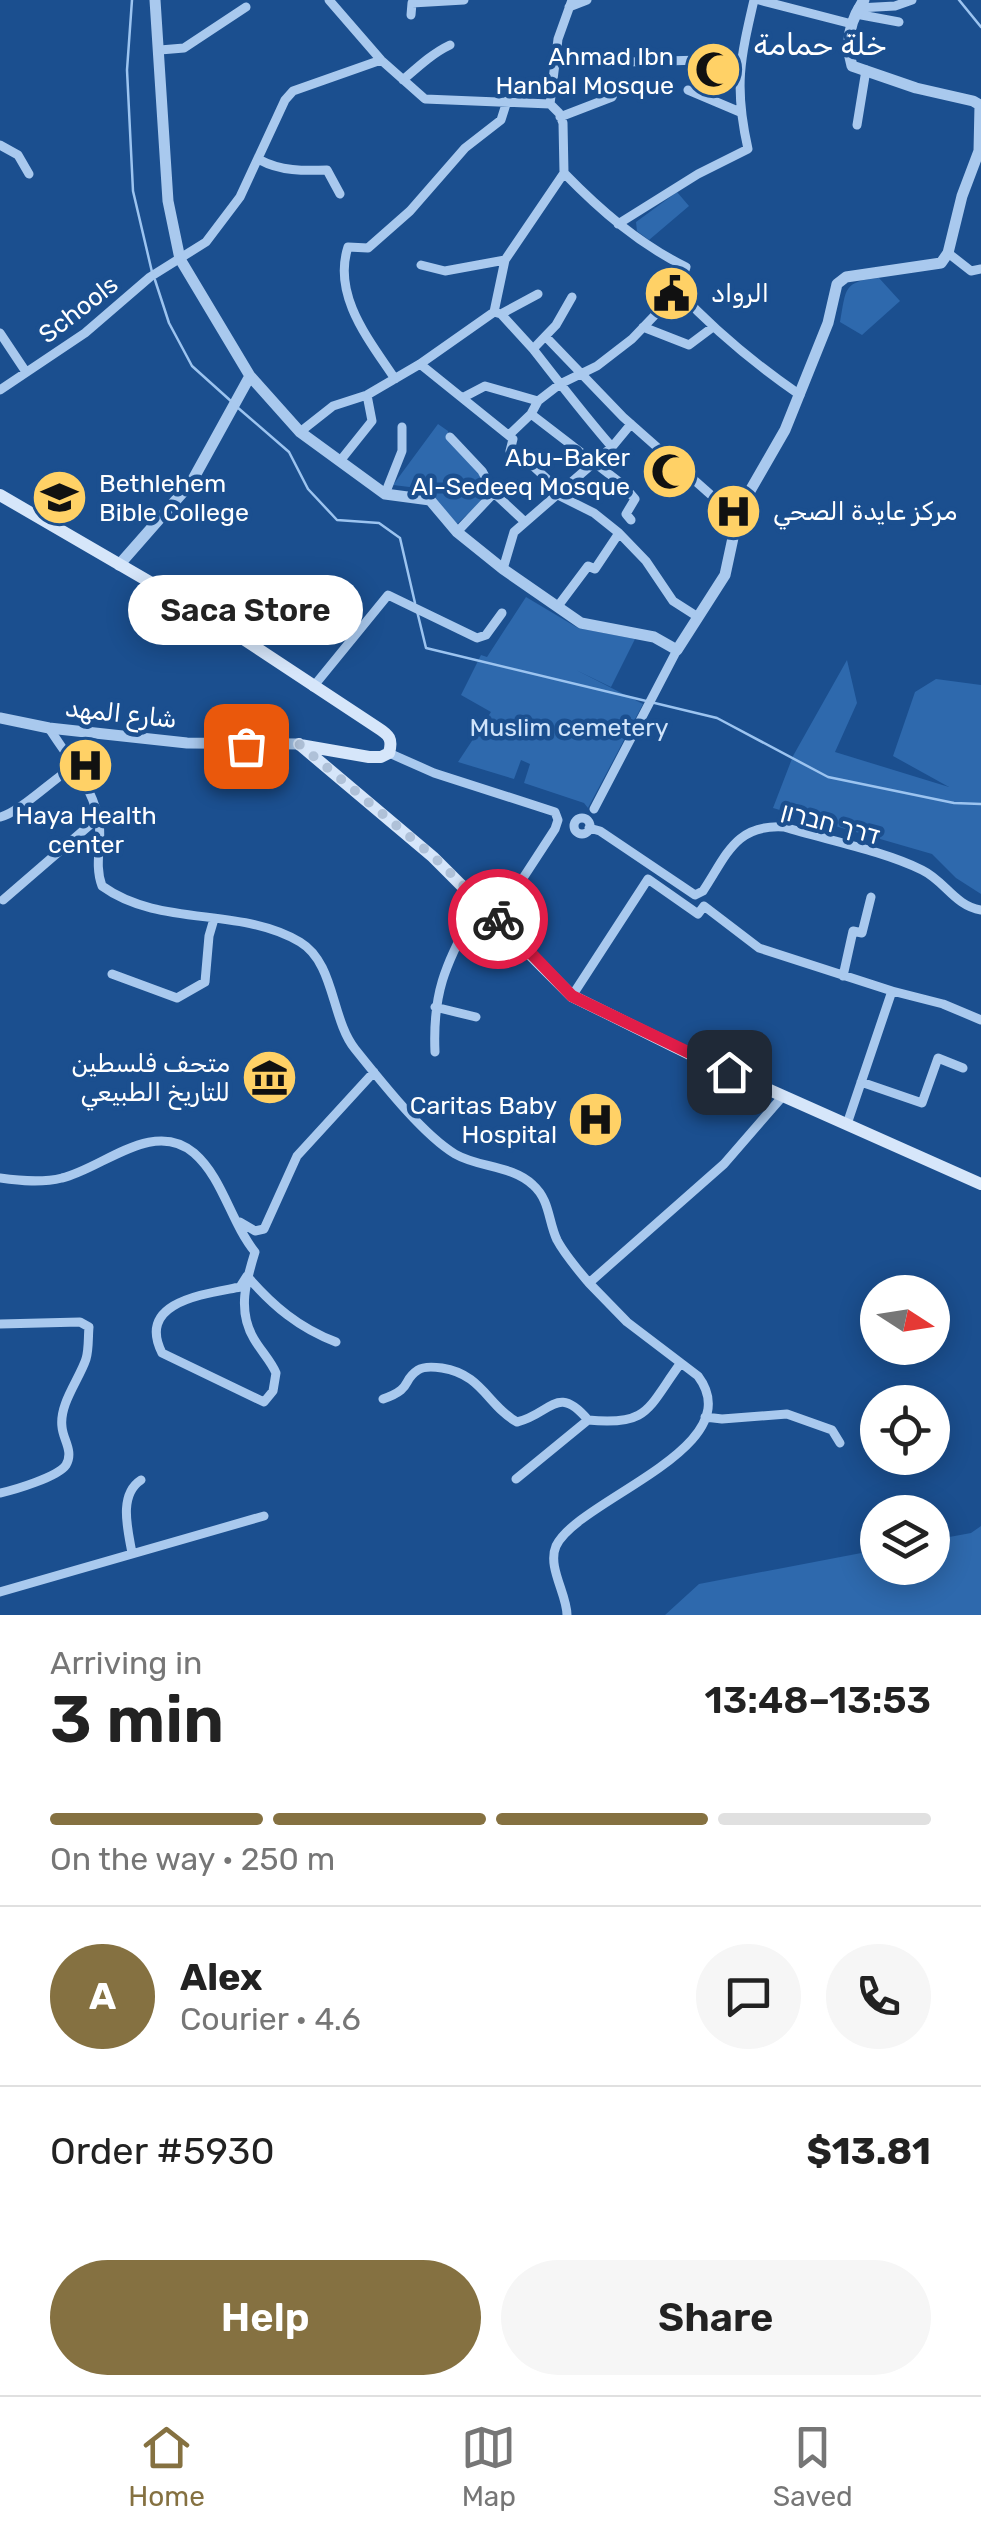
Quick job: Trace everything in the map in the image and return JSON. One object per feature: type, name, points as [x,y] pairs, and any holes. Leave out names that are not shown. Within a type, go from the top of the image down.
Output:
[{"type":"main road","points":[[0,495],[210,617],[389,736],[390,752],[369,757],[299,744]]},
{"type":"main road","points":[[299,744],[434,857],[572,996],[981,1184]]},
{"type":"street","points":[[155,0],[168,200],[180,259],[250,376],[300,432],[384,494],[430,500],[458,532],[503,570],[582,623],[654,636],[677,650]]},
{"type":"street","points":[[329,0],[381,60],[425,99],[550,104],[560,116],[565,136],[564,173],[505,260],[498,313]]},
{"type":"street","points":[[411,14],[412,3],[464,0]]},
{"type":"street","points":[[550,104],[558,40],[571,4],[587,0]]},
{"type":"street","points":[[618,224],[748,148],[740,112],[740,59],[756,0],[857,12],[899,22]]},
{"type":"street","points":[[857,12],[912,0]]},
{"type":"street","points":[[160,50],[184,48],[246,7]]},
{"type":"street","points":[[594,809],[677,650],[725,575],[737,518],[785,430],[828,322],[838,284],[846,277],[942,263],[948,253],[962,196],[979,151],[977,96],[916,88],[852,66],[847,50],[857,12]]},
{"type":"street","points":[[404,80],[431,54],[450,45]]},
{"type":"street","points":[[627,62],[740,59]]},
{"type":"street","name":"Schools","points":[[0,390],[85,333],[150,277],[206,242],[240,197],[278,115],[294,91],[381,60]]},
{"type":"street","points":[[857,124],[866,70]]},
{"type":"street","points":[[560,116],[612,96],[616,88]]},
{"type":"street","points":[[688,90],[740,112]]},
{"type":"street","points":[[396,379],[353,312],[347,295],[346,253],[348,248],[368,248],[410,210],[466,148],[501,120],[507,100]]},
{"type":"street","points":[[0,145],[18,155],[29,174]]},
{"type":"street","points":[[260,160],[286,168],[326,170],[340,194]]},
{"type":"street","points":[[509,435],[531,414],[538,401],[560,384],[597,366],[643,328],[678,290],[686,267],[618,224],[564,173]]},
{"type":"street","points":[[948,253],[970,271],[981,269]]},
{"type":"street","points":[[421,265],[446,271],[505,260]]},
{"type":"street","points":[[678,290],[753,362],[800,395]]},
{"type":"street","points":[[300,432],[333,406],[396,379],[498,313],[538,294]]},
{"type":"street","points":[[533,349],[546,337],[572,297]]},
{"type":"street","points":[[498,313],[533,349],[612,447]]},
{"type":"street","points":[[643,328],[690,346],[712,326]]},
{"type":"street","points":[[0,333],[26,372]]},
{"type":"street","points":[[546,337],[631,424],[737,518]]},
{"type":"street","points":[[420,364],[509,435],[513,439],[510,451],[534,467],[558,493],[594,513],[619,533],[646,561],[672,601],[698,617]]},
{"type":"street","points":[[119,565],[191,483],[250,376]]},
{"type":"street","points":[[464,397],[485,386],[538,401]]},
{"type":"street","points":[[340,461],[372,421],[367,394]]},
{"type":"street","points":[[531,414],[622,484],[635,499],[626,514],[631,520]]},
{"type":"street","points":[[503,570],[514,532],[594,464],[631,424]]},
{"type":"street","points":[[384,494],[402,450],[402,427]]},
{"type":"street","points":[[450,437],[482,471],[494,493],[524,521]]},
{"type":"street","points":[[458,532],[494,493]]},
{"type":"street","points":[[558,606],[588,566],[595,569],[619,533]]},
{"type":"street","points":[[313,687],[388,595],[477,638],[486,635],[502,614]]},
{"type":"street","name":"شارع المهد","points":[[0,718],[50,728],[187,743],[299,744]]},
{"type":"street","points":[[50,728],[98,817],[97,869],[102,886],[140,905],[268,929],[303,943],[327,980],[347,1040],[374,1072],[452,1152],[520,1175],[533,1184],[542,1195],[557,1240],[589,1283],[627,1322],[703,1384],[708,1407],[705,1417],[668,1462],[562,1538],[554,1554],[567,1615]]},
{"type":"street","points":[[390,752],[434,772],[555,812],[555,829],[497,918]]},
{"type":"street","points":[[0,817],[14,813],[30,796],[73,766]]},
{"type":"street","points":[[3,900],[98,817]]},
{"type":"street","name":"דרך חברון","points":[[590,828],[600,830],[694,895],[703,891],[740,838],[752,829],[770,826],[917,868],[938,880],[966,906],[981,910]]},
{"type":"street","points":[[572,996],[648,879],[698,914],[704,906],[759,948],[892,992],[943,1004],[981,1020]]},
{"type":"street","points":[[843,976],[853,931],[862,934],[870,897]]},
{"type":"street","points":[[435,1052],[434,1007],[444,972],[479,901]]},
{"type":"street","points":[[112,974],[177,998],[204,982],[214,919]]},
{"type":"street","points":[[847,1124],[892,992]]},
{"type":"street","points":[[434,1007],[476,1017]]},
{"type":"street","points":[[861,1082],[922,1102],[938,1058],[963,1068]]},
{"type":"street","points":[[247,1276],[240,1287],[192,1296],[174,1304],[159,1323],[158,1345],[162,1353],[264,1402],[274,1392],[276,1374],[247,1326],[244,1298],[254,1253],[297,1156],[374,1072]]},
{"type":"street","points":[[589,1283],[724,1164],[784,1096]]},
{"type":"street","points":[[0,1178],[61,1178],[139,1145],[173,1143],[196,1154],[240,1222],[254,1253]]},
{"type":"street","points":[[240,1222],[256,1231],[264,1230]]},
{"type":"street","points":[[576,1266],[596,1272],[604,1269]]},
{"type":"street","points":[[247,1276],[291,1320],[336,1342]]},
{"type":"street","points":[[0,1324],[80,1322],[89,1327],[86,1358],[62,1426],[69,1446],[68,1462],[63,1469],[0,1494]]},
{"type":"street","points":[[383,1398],[401,1392],[418,1370],[428,1366],[446,1368],[470,1378],[517,1422],[531,1419],[558,1401],[576,1406],[588,1420],[614,1423],[640,1416],[680,1364]]},
{"type":"street","points":[[705,1417],[787,1414],[832,1430],[840,1443]]},
{"type":"street","points":[[516,1479],[588,1420]]},
{"type":"street","points":[[132,1552],[126,1520],[128,1500],[134,1484],[142,1480]]},
{"type":"street","points":[[0,1592],[264,1516]]},
{"type":"green space","points":[[677,192],[689,206],[649,240],[637,231],[636,222]]},
{"type":"green space","points":[[879,278],[900,301],[862,335],[840,322],[845,294],[852,285]]},
{"type":"green space","points":[[438,424],[482,473],[490,493],[457,524],[426,489],[393,485]]},
{"type":"green space","name":"Muslim cemetery","points":[[526,597],[578,628],[635,639],[611,687],[576,670],[643,704],[588,808],[584,803],[524,783],[530,764],[521,760],[514,779],[458,762],[491,712],[461,695],[481,655],[487,657]]},
{"type":"green space","points":[[847,660],[857,703],[835,752],[949,787],[893,756],[915,692],[936,679],[981,685],[981,894],[956,878],[932,854],[773,808],[793,756]]},
{"type":"green space","points":[[981,1526],[981,1615],[665,1615],[699,1584],[860,1553],[860,1585],[950,1585],[950,1537],[971,1533]]},
{"type":"waterway","points":[[132,0],[127,70],[133,191],[152,272]]},
{"type":"waterway","points":[[959,0],[981,27]]},
{"type":"waterway","points":[[155,280],[169,323],[192,366],[232,402]]},
{"type":"waterway","points":[[237,407],[289,452],[308,489],[337,520],[379,523],[400,538],[415,603]]},
{"type":"waterway","points":[[417,611],[426,648],[717,718],[828,777],[954,803],[981,804]]},
{"type":"way so far","points":[[246,746],[299,744],[434,857],[498,919]]},
{"type":"place","name":"Ahmad Ibn Hanbal Mosque","points":[[713,70]]},
{"type":"place","name":"الرواد","points":[[672,293]]},
{"type":"place","name":"Abu-Baker Al-Sedeeq Mosque","points":[[669,471]]},
{"type":"place","name":"Bethlehem Bible College","points":[[60,497]]},
{"type":"place","name":"مركز عايدة الصحي","points":[[734,511]]},
{"type":"place","name":"Saca Store","points":[[246,746]]},
{"type":"place","name":"Haya Health center","points":[[86,766]]},
{"type":"place","name":"متحف فلسطين للتاريخ الطبيعي","points":[[269,1077]]},
{"type":"place","name":"Caritas Baby Hospital","points":[[596,1119]]},
{"type":"district","name":"خلة حمامة","points":[[820,45]]},
{"type":"route","points":[[498,919],[572,996],[729,1072]]}]
